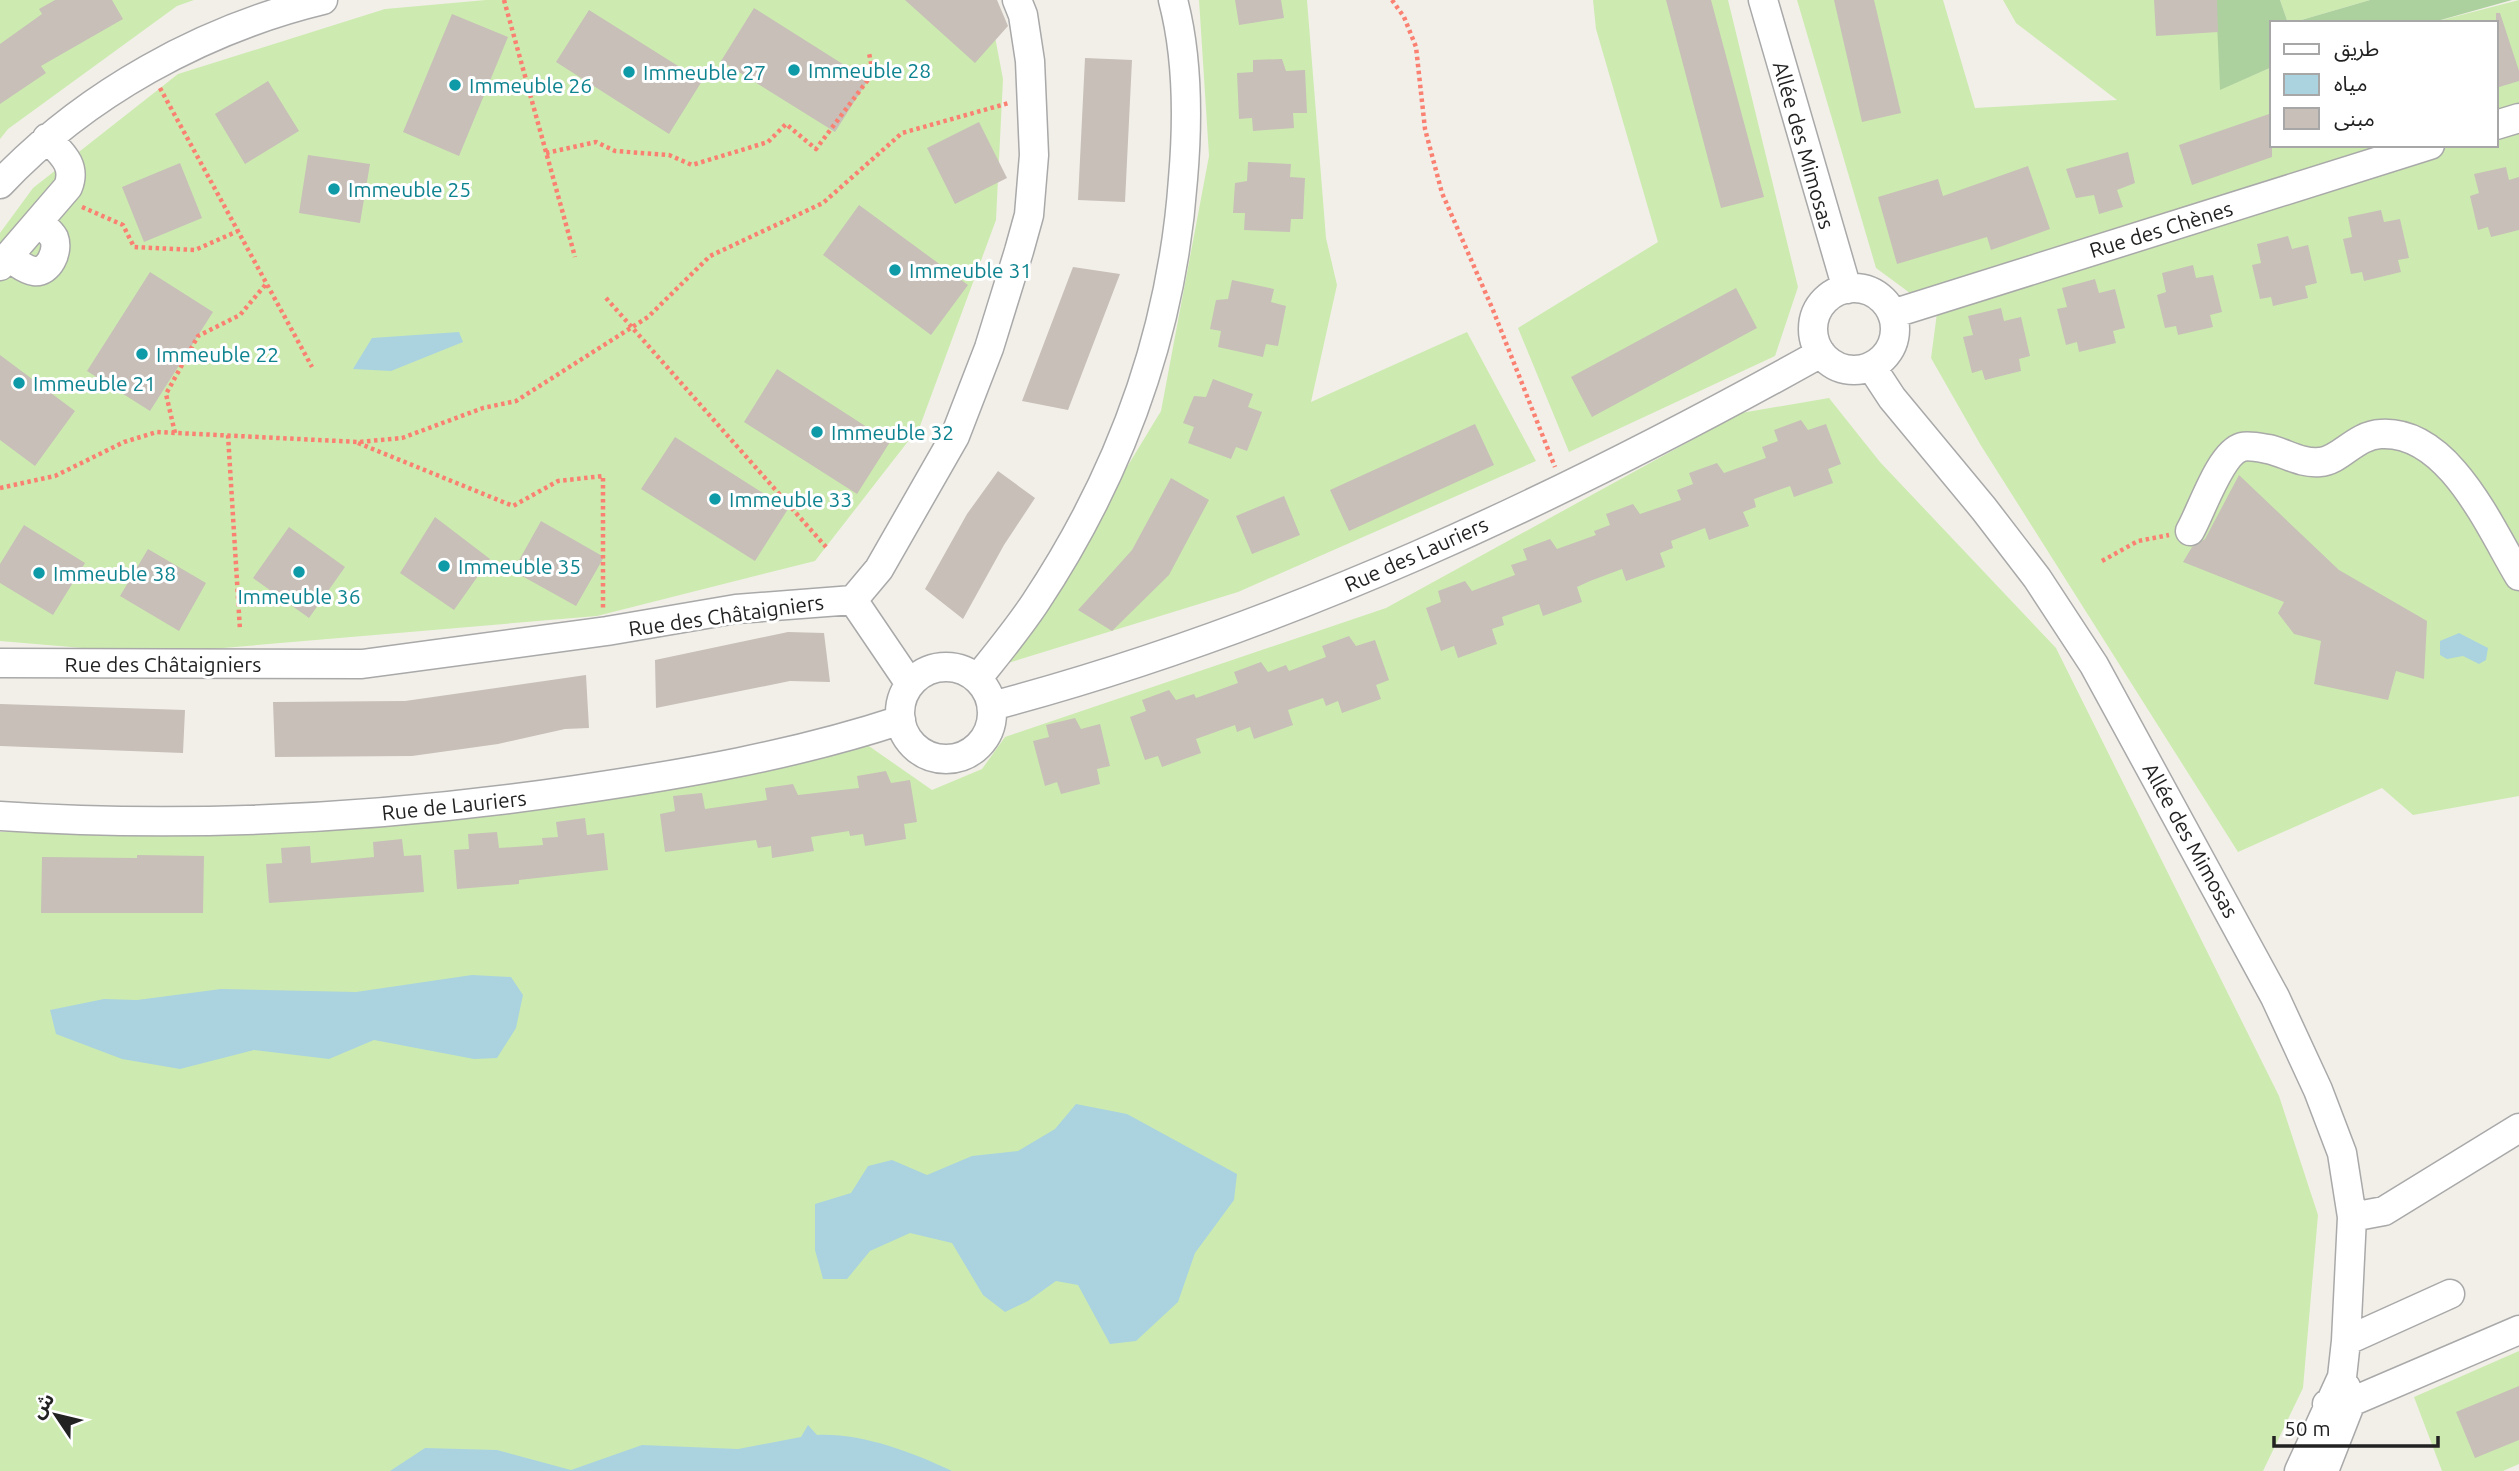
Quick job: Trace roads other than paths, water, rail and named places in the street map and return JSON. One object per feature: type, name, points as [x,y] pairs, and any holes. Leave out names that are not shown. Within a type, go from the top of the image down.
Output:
[{"type":"street","points":[[0,184],[47,138],[84,108],[150,69],[232,30],[323,0]]},
{"type":"street","name":"Rue des Châtaigniers","points":[[0,663],[362,664],[607,631],[736,609],[853,600],[879,569],[955,436],[989,348],[1029,215],[1034,155],[1033,97],[1027,33],[1017,0]]},
{"type":"street","points":[[978,679],[1036,601],[1087,516],[1119,452],[1148,372],[1175,250],[1185,159],[1183,62],[1173,0]]},
{"type":"street","name":"Allée des Mimosas","points":[[1763,0],[1847,289]]},
{"type":"street","points":[[2498,124],[2519,118]]},
{"type":"street","points":[[5,262],[34,271],[42,270],[49,264],[55,246],[53,236],[39,222],[72,178],[66,158],[47,138]]},
{"type":"street","name":"Rue des Chènes","points":[[1892,314],[2424,147]]},
{"type":"street","points":[[1847,289],[1861,289],[1874,293],[1892,314],[1895,333],[1891,346],[1882,358],[1871,366],[1846,369],[1832,363],[1821,353],[1813,330],[1817,312],[1829,297],[1847,289]]},
{"type":"street","name":"Rue des Lauriers","points":[[992,706],[1062,687],[1308,603],[1564,487],[1678,431],[1821,353]]},
{"type":"street","name":"Allée des Mimosas","points":[[1871,366],[1892,398],[2037,578],[2094,665],[2275,997],[2342,1153],[2352,1217],[2346,1341],[2340,1395],[2324,1471]]},
{"type":"street","points":[[2190,531],[2226,457],[2243,446],[2270,450],[2307,462],[2323,462],[2361,437],[2383,433],[2408,438],[2431,450],[2459,477],[2519,576]]},
{"type":"street","points":[[853,600],[910,684]]},
{"type":"street","points":[[939,667],[960,669],[978,679],[987,691],[992,706],[989,728],[982,741],[971,752],[949,759],[927,755],[915,747],[905,734],[901,720],[901,701],[910,684],[926,671],[939,667]]},
{"type":"street","name":"Rue de Lauriers","points":[[0,816],[102,822],[200,823],[406,812],[582,789],[715,767],[843,739],[901,720]]},
{"type":"street","points":[[2352,1217],[2384,1211],[2519,1128]]},
{"type":"street","points":[[2346,1341],[2450,1294]]},
{"type":"street","points":[[2340,1395],[2519,1331]]},
{"type":"street","name":"Allée des Mimosas","points":[[2299,1471],[2340,1395]]},
{"type":"water","points":[[459,332],[463,342],[391,371],[353,369],[372,338]]},
{"type":"water","points":[[2459,633],[2488,648],[2486,660],[2479,664],[2463,656],[2447,659],[2440,655],[2440,641]]},
{"type":"water","points":[[472,975],[511,977],[523,995],[516,1028],[497,1058],[474,1059],[374,1040],[329,1059],[254,1050],[180,1069],[122,1059],[56,1034],[50,1010],[104,999],[137,1000],[221,989],[356,992]]},
{"type":"water","points":[[1076,1104],[1127,1114],[1237,1174],[1234,1200],[1195,1253],[1178,1302],[1136,1341],[1110,1344],[1078,1285],[1056,1281],[1028,1301],[1005,1312],[983,1295],[952,1243],[910,1233],[870,1251],[847,1279],[823,1279],[815,1250],[815,1204],[851,1193],[868,1166],[892,1160],[927,1175],[972,1156],[1018,1151],[1055,1129]]},
{"type":"water","points":[[808,1425],[817,1435],[869,1441],[920,1457],[952,1471],[390,1471],[425,1448],[497,1450],[571,1470],[642,1445],[738,1449],[801,1437]]},
{"type":"place","name":"Immeuble 28","points":[[794,70]]},
{"type":"place","name":"Immeuble 27","points":[[629,72]]},
{"type":"place","name":"Immeuble 26","points":[[455,85]]},
{"type":"place","name":"Immeuble 25","points":[[334,189]]},
{"type":"place","name":"Immeuble 31","points":[[895,270]]},
{"type":"place","name":"Immeuble 22","points":[[142,354]]},
{"type":"place","name":"Immeuble 21","points":[[19,383]]},
{"type":"place","name":"Immeuble 32","points":[[817,432]]},
{"type":"place","name":"Immeuble 33","points":[[715,499]]},
{"type":"place","name":"Immeuble 35","points":[[444,566]]},
{"type":"place","name":"Immeuble 36","points":[[299,572]]},
{"type":"place","name":"Immeuble 38","points":[[39,573]]}]
